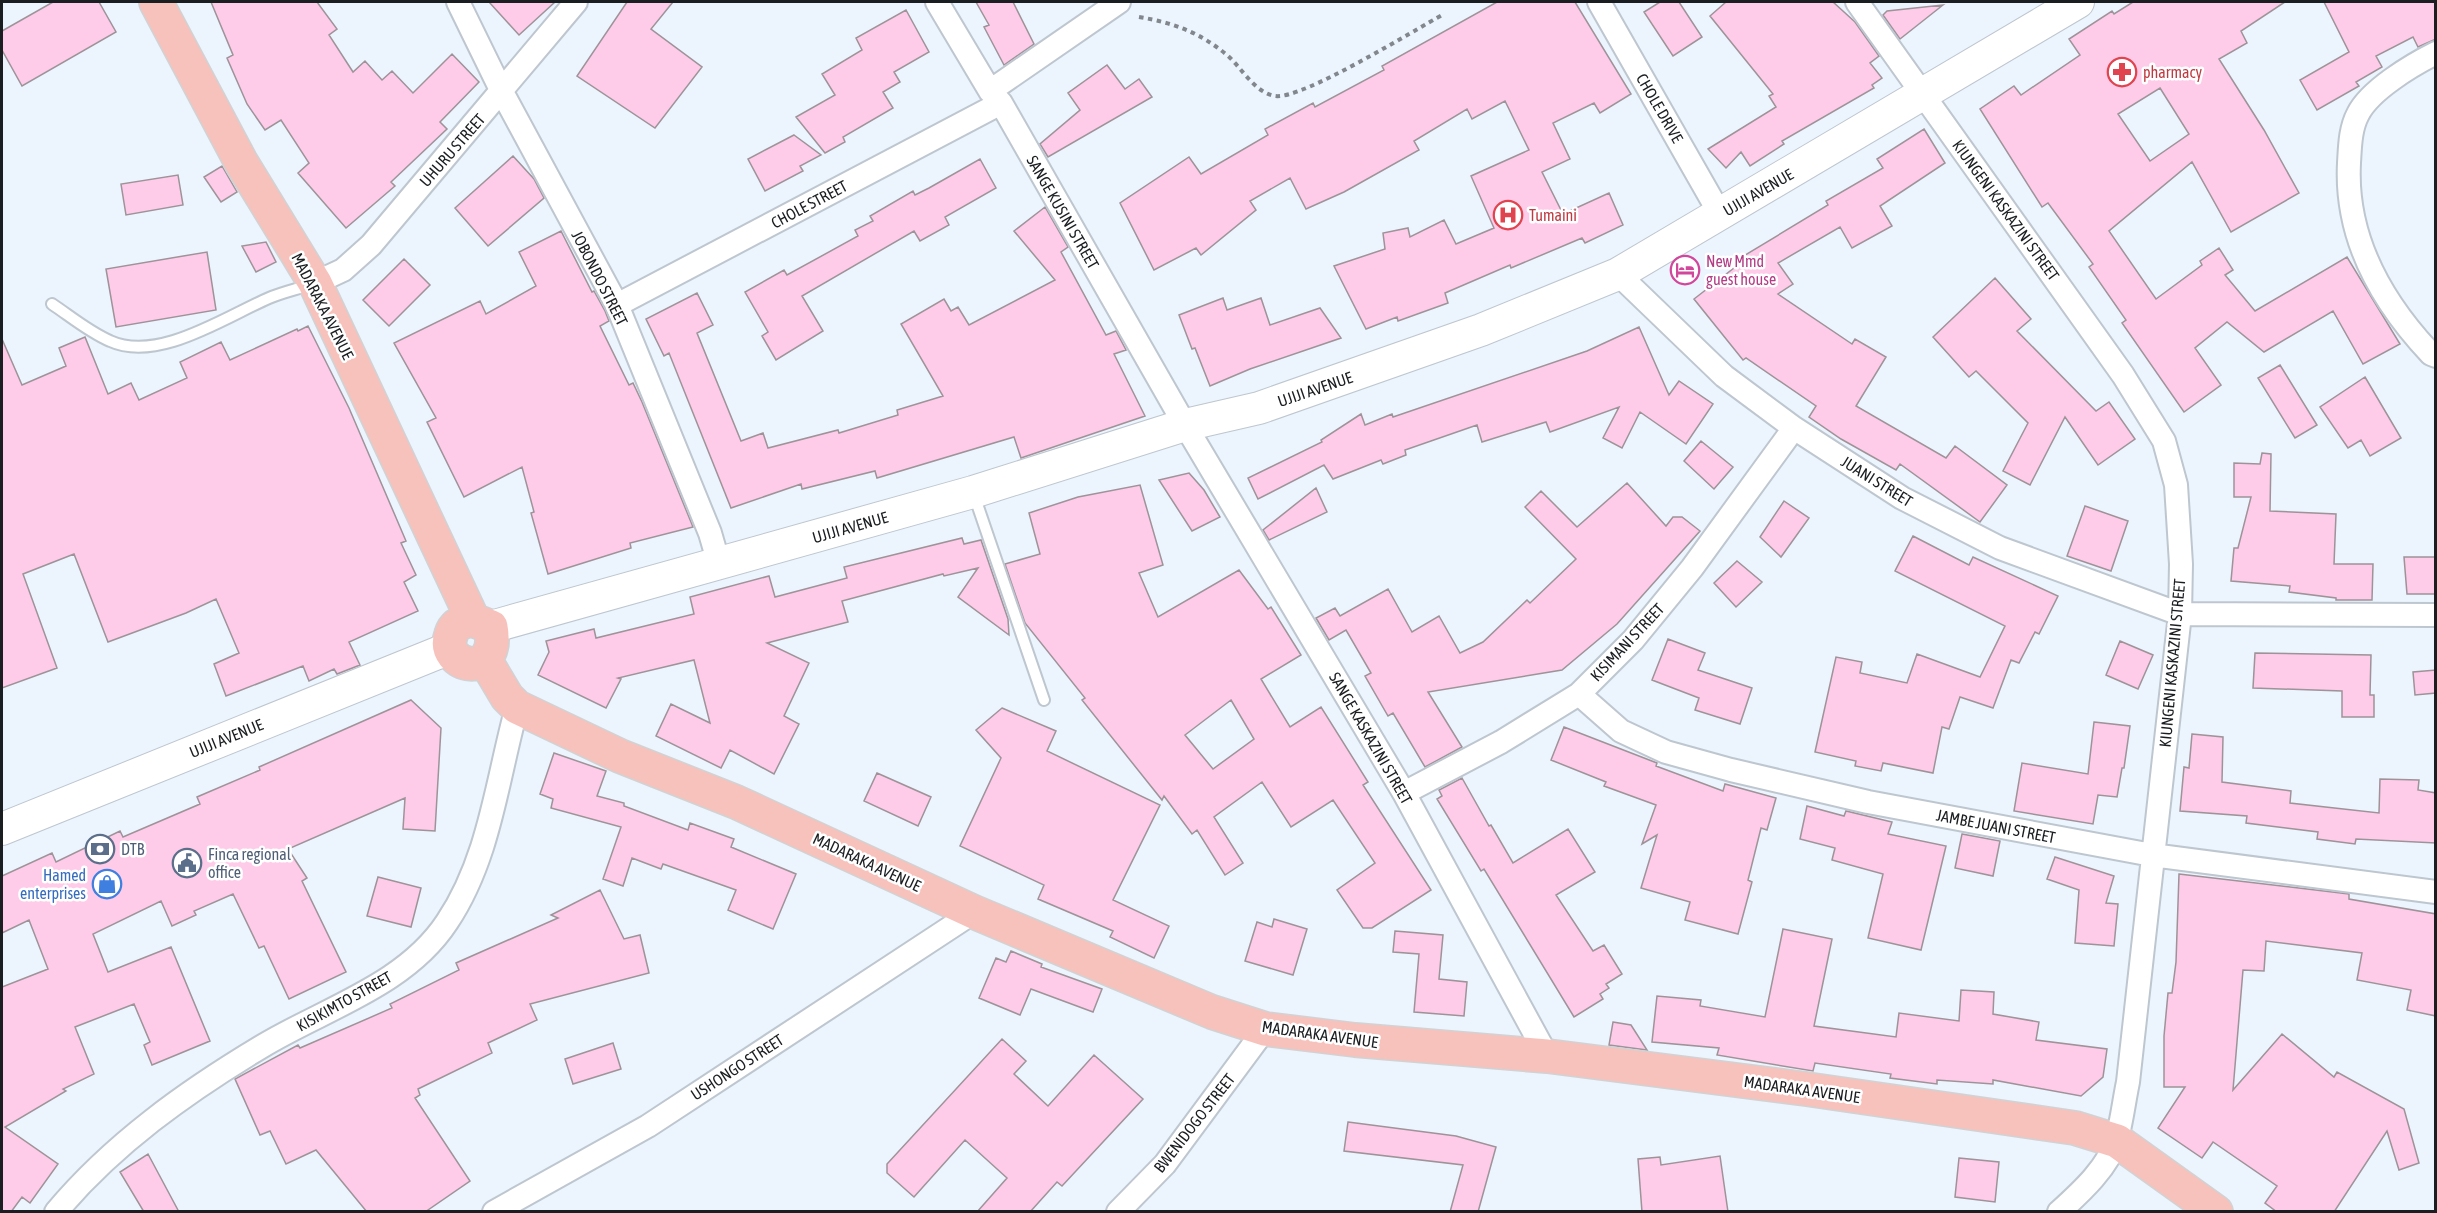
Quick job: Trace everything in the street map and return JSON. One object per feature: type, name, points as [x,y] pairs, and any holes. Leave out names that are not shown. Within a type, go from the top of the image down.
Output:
[{"type":"main road","name":"MADARAKA AVENUE","points":[[156,2],[241,162],[315,283],[482,623]]},
{"type":"main road","name":"UJIJI AVENUE","points":[[482,623],[719,564],[973,492],[1185,425],[1259,408],[1386,365],[1618,274],[2078,2]]},
{"type":"main road","points":[[463,621],[482,623],[494,641],[491,652],[484,660],[475,664],[464,663],[455,657],[450,648],[449,637],[454,627],[463,621]]},
{"type":"main road","name":"UJIJI AVENUE","points":[[2,829],[450,648]]},
{"type":"main road","name":"MADARAKA AVENUE","points":[[484,660],[507,697],[517,707],[620,756],[736,802],[974,912],[1212,1012],[1265,1029],[1355,1040],[1547,1056],[1806,1089],[2063,1127],[2117,1141],[2216,1212]]},
{"type":"street","name":"JOBONDO STREET","points":[[458,2],[502,92],[617,305],[710,533],[719,564]]},
{"type":"street","name":"UHURU STREET","points":[[315,283],[343,270],[371,244],[576,2]]},
{"type":"street","name":"SANGE KUSINI STREET","points":[[937,2],[995,97],[1185,425]]},
{"type":"street","name":"CHOLE DRIVE","points":[[1599,2],[1720,214]]},
{"type":"street","name":"KIUNGENI KASKAZINI STREET","points":[[1857,2],[2123,375],[2164,441],[2176,485],[2181,564],[2180,614],[2128,1082],[2117,1141],[2102,1166],[2080,1193],[2059,1212]]},
{"type":"street","name":"CHOLE STREET","points":[[617,305],[995,97],[1109,7]]},
{"type":"street","points":[[2432,57],[2370,97],[2358,115],[2350,139],[2348,185],[2353,224],[2363,256],[2384,296],[2406,328],[2431,354],[2436,356]]},
{"type":"street","name":"JUANI STREET","points":[[1618,274],[1724,376],[1794,428],[1902,498],[2000,548],[2180,614],[2436,615]]},
{"type":"street","name":"SANGE KASKAZINI STREET","points":[[1185,425],[1404,793],[1547,1056]]},
{"type":"street","name":"KISIMANI STREET","points":[[1404,793],[1501,742],[1579,694],[1633,640],[1692,568],[1794,428]]},
{"type":"street","name":"JAMBE JUANI STREET","points":[[1579,694],[1621,730],[1666,752],[1731,770],[1868,802],[2152,855],[2436,892]]},
{"type":"street","name":"KISIKIMTO STREET","points":[[56,1212],[71,1194],[170,1106],[262,1046],[369,989],[414,960],[447,923],[469,882],[491,819],[501,766],[517,707]]},
{"type":"street","name":"USHONGO STREET","points":[[494,1212],[648,1126],[974,912]]},
{"type":"street","name":"BWENIDOGO STREET","points":[[1118,1212],[1165,1164],[1265,1029]]},
{"type":"lane","points":[[52,304],[110,342],[135,347],[167,343],[220,323],[269,298],[315,283]]},
{"type":"lane","points":[[973,492],[1044,700]]},
{"type":"path","points":[[1109,7],[1174,23],[1184,28],[1227,55],[1263,92],[1276,97],[1310,87],[1444,14]]},
{"type":"building","points":[[53,2],[99,2],[116,32],[22,86],[2,50],[2,31]]},
{"type":"building","points":[[211,2],[317,2],[337,29],[329,35],[353,72],[365,61],[382,80],[392,71],[413,93],[452,54],[479,82],[440,122],[447,129],[391,182],[395,186],[346,228],[298,173],[309,163],[281,120],[265,130],[247,104],[227,58],[233,55]]},
{"type":"building","points":[[489,2],[555,2],[519,35]]},
{"type":"building","points":[[627,2],[673,2],[651,29],[702,67],[655,128],[577,76]]},
{"type":"building","points":[[976,2],[1013,2],[1034,44],[1004,65],[984,27],[989,25]]},
{"type":"building","points":[[1497,2],[1575,2],[1631,94],[1600,113],[1594,103],[1553,123],[1570,159],[1542,172],[1563,214],[1609,193],[1623,225],[1585,243],[1582,238],[1445,293],[1448,303],[1398,321],[1397,317],[1366,329],[1334,266],[1385,249],[1383,233],[1408,228],[1410,237],[1444,220],[1456,244],[1494,228],[1471,176],[1529,150],[1505,101],[1472,119],[1467,109],[1414,141],[1419,150],[1344,192],[1306,209],[1290,178],[1250,201],[1256,210],[1201,255],[1196,248],[1154,270],[1120,203],[1189,157],[1201,174],[1268,135],[1265,129],[1313,103],[1315,107],[1384,70],[1382,66]]},
{"type":"building","points":[[1660,2],[1679,2],[1702,37],[1673,56],[1644,12]]},
{"type":"building","points":[[1726,2],[1833,2],[1855,22],[1879,56],[1870,63],[1882,78],[1872,85],[1874,88],[1782,141],[1784,144],[1750,166],[1741,152],[1726,168],[1708,149],[1776,107],[1769,96],[1773,94],[1710,16]]},
{"type":"building","points":[[2133,2],[2285,2],[2241,31],[2247,43],[2219,59],[2264,130],[2299,193],[2231,232],[2192,162],[2109,231],[2156,299],[2202,265],[2200,261],[2219,248],[2233,270],[2225,275],[2255,311],[2347,257],[2400,344],[2363,364],[2333,311],[2264,352],[2227,322],[2195,348],[2221,385],[2184,412],[2122,323],[2126,320],[2089,267],[2093,264],[2048,203],[2042,207],[1980,109],[2014,86],[2021,95],[2080,55],[2069,39],[2112,11],[2114,14]],"holes":[[[2160,88],[2189,134],[2150,161],[2118,114]]]},
{"type":"building","points":[[2324,2],[2436,2],[2436,39],[2418,47],[2413,37],[2376,56],[2382,67],[2356,82],[2359,86],[2317,110],[2300,80],[2349,52]]},
{"type":"building","points":[[1943,5],[1900,39],[1883,15],[1887,11]]},
{"type":"building","points":[[906,10],[929,52],[894,72],[900,82],[883,92],[893,108],[843,137],[845,142],[825,153],[796,117],[835,95],[822,74],[862,50],[856,38]]},
{"type":"building","points":[[1107,65],[1125,89],[1139,79],[1152,97],[1048,157],[1040,144],[1080,110],[1068,93]]},
{"type":"building","points":[[1924,129],[1945,163],[1880,206],[1892,226],[1852,248],[1840,227],[1778,263],[1793,284],[1778,294],[1852,344],[1855,339],[1886,357],[1856,406],[1946,458],[1955,446],[2007,485],[1980,522],[1900,464],[1896,470],[1841,439],[1809,417],[1816,406],[1746,358],[1743,360],[1694,299],[1739,264],[1737,260],[1828,205],[1826,201],[1883,168],[1877,159]]},
{"type":"building","points":[[794,135],[821,155],[800,166],[803,171],[765,191],[748,159]]},
{"type":"building","points":[[513,156],[534,179],[544,198],[488,246],[455,208]]},
{"type":"building","points":[[980,159],[996,188],[945,217],[949,225],[920,241],[914,231],[802,296],[823,331],[776,360],[762,336],[768,332],[745,292],[784,270],[787,275],[858,236],[855,230],[873,221],[870,216],[913,191],[915,195]]},
{"type":"building","points":[[222,166],[237,192],[221,202],[204,177]]},
{"type":"building","points":[[178,175],[183,205],[126,215],[121,184]]},
{"type":"building","points":[[1045,207],[1068,247],[1061,252],[1106,335],[1116,331],[1126,350],[1114,354],[1145,416],[1021,458],[1014,437],[877,478],[875,471],[802,489],[801,484],[731,508],[669,353],[664,356],[646,319],[697,293],[713,325],[697,333],[741,441],[763,433],[768,448],[838,430],[839,433],[898,415],[897,410],[943,396],[901,324],[944,299],[951,311],[958,307],[969,325],[1055,280],[1014,231]]},
{"type":"building","points":[[561,231],[592,292],[594,291],[605,311],[609,321],[600,326],[629,385],[633,383],[642,402],[693,527],[630,543],[631,548],[548,574],[531,513],[534,512],[522,467],[464,497],[427,422],[436,418],[394,343],[480,301],[486,314],[536,286],[519,252]]},
{"type":"building","points":[[266,242],[276,262],[256,272],[242,246]]},
{"type":"building","points":[[207,252],[216,310],[116,327],[106,269]]},
{"type":"building","points":[[404,259],[430,285],[389,326],[363,300]]},
{"type":"building","points":[[1995,278],[2031,319],[2017,331],[2096,411],[2109,402],[2135,439],[2098,465],[2065,417],[2030,485],[2003,471],[2028,423],[1976,371],[1969,377],[1933,337]]},
{"type":"building","points":[[1223,298],[1227,310],[1261,298],[1270,325],[1320,308],[1341,338],[1250,369],[1210,386],[1179,315]]},
{"type":"building","points":[[308,326],[349,408],[406,541],[401,543],[416,575],[404,582],[418,611],[349,642],[360,665],[337,674],[334,669],[309,681],[303,666],[226,696],[214,664],[239,653],[216,599],[186,613],[108,642],[74,554],[23,574],[57,668],[2,688],[2,339],[22,385],[66,366],[59,348],[85,337],[108,394],[131,383],[139,400],[187,378],[180,362],[221,342],[230,360]]},
{"type":"building","points":[[1639,327],[1669,395],[1679,381],[1713,404],[1686,444],[1640,412],[1622,448],[1603,438],[1619,407],[1550,432],[1546,422],[1482,442],[1477,425],[1405,450],[1406,455],[1383,464],[1381,460],[1333,479],[1324,465],[1258,499],[1248,478],[1322,442],[1321,440],[1361,414],[1365,425],[1392,414],[1393,417],[1587,351]]},
{"type":"building","points":[[2280,365],[2317,425],[2295,438],[2258,378]]},
{"type":"building","points":[[2365,377],[2401,438],[2370,456],[2361,440],[2348,448],[2320,407]]},
{"type":"building","points":[[1701,441],[1733,467],[1714,489],[1684,461]]},
{"type":"building","points":[[2262,453],[2271,454],[2270,511],[2336,514],[2334,564],[2373,564],[2372,600],[2336,600],[2336,598],[2289,592],[2290,586],[2231,581],[2234,548],[2238,548],[2251,497],[2234,497],[2234,463],[2260,464]]},
{"type":"building","points":[[1189,473],[1204,490],[1220,517],[1192,531],[1159,480]]},
{"type":"building","points":[[1627,483],[1666,526],[1673,517],[1682,517],[1700,531],[1617,624],[1562,670],[1428,692],[1462,747],[1425,767],[1393,713],[1388,716],[1365,676],[1371,673],[1346,630],[1329,640],[1316,618],[1335,608],[1340,616],[1388,589],[1412,632],[1439,616],[1460,653],[1483,642],[1527,600],[1530,603],[1576,559],[1525,507],[1541,491],[1577,527]]},
{"type":"building","points":[[1140,485],[1163,565],[1139,573],[1158,617],[1239,570],[1268,609],[1271,607],[1301,655],[1261,679],[1290,727],[1321,707],[1368,782],[1363,785],[1431,890],[1372,928],[1363,928],[1337,890],[1375,863],[1333,800],[1291,827],[1262,782],[1214,817],[1243,863],[1225,875],[1197,830],[1192,834],[1164,796],[1162,800],[1082,700],[1085,698],[1025,623],[1005,564],[1040,554],[1029,513],[1078,497]],"holes":[[[1231,700],[1254,739],[1213,769],[1185,735]]]},
{"type":"building","points":[[1316,488],[1327,512],[1269,540],[1263,530]]},
{"type":"building","points":[[1784,501],[1809,518],[1781,557],[1760,537]]},
{"type":"building","points":[[2085,506],[2128,521],[2111,571],[2067,556]]},
{"type":"building","points":[[1913,536],[1969,565],[1973,557],[2058,596],[2039,634],[2035,632],[2019,663],[2011,660],[1993,708],[1960,697],[1949,729],[1942,727],[1933,773],[1883,763],[1881,771],[1855,766],[1856,761],[1815,752],[1836,657],[1862,662],[1860,673],[1907,683],[1917,654],[1980,677],[2005,626],[1895,571]]},
{"type":"building","points":[[962,538],[964,544],[981,540],[1008,619],[1009,635],[958,597],[978,568],[944,576],[943,574],[842,601],[848,622],[767,643],[809,663],[784,716],[799,724],[774,774],[730,750],[721,768],[656,736],[671,704],[710,723],[694,660],[618,678],[621,679],[606,708],[538,675],[549,652],[546,641],[594,629],[596,638],[694,614],[690,597],[769,576],[775,597],[847,578],[844,567]]},
{"type":"building","points":[[2404,557],[2436,557],[2436,594],[2407,594]]},
{"type":"building","points":[[1737,561],[1762,582],[1736,607],[1714,583]]},
{"type":"building","points":[[1668,639],[1705,653],[1698,670],[1752,688],[1740,724],[1695,710],[1699,698],[1652,680]]},
{"type":"building","points":[[2120,641],[2153,655],[2138,689],[2106,675]]},
{"type":"building","points":[[2255,653],[2371,655],[2370,695],[2374,695],[2374,717],[2342,717],[2342,691],[2253,688]]},
{"type":"building","points":[[2436,670],[2436,693],[2415,695],[2413,672]]},
{"type":"building","points":[[411,700],[441,728],[435,831],[403,829],[405,798],[288,849],[307,878],[302,881],[346,972],[289,999],[264,946],[259,948],[233,894],[194,911],[196,915],[172,926],[161,901],[93,934],[108,972],[171,947],[210,1041],[152,1065],[144,1045],[150,1042],[134,1004],[75,1027],[94,1074],[63,1089],[66,1091],[5,1127],[58,1164],[30,1203],[22,1197],[11,1212],[2,1212],[2,987],[48,969],[29,920],[2,933],[2,876],[52,853],[56,862],[120,831],[123,837],[200,804],[197,797]]},
{"type":"building","points":[[1002,708],[1056,731],[1047,751],[1160,805],[1113,900],[1169,926],[1154,958],[1110,937],[1113,931],[1038,899],[1044,885],[960,846],[1001,758],[976,730]]},
{"type":"building","points":[[2094,722],[2130,726],[2117,797],[2098,795],[2093,824],[2014,811],[2022,763],[2088,774]]},
{"type":"building","points":[[1564,727],[1657,763],[1656,766],[1723,791],[1725,784],[1776,798],[1767,830],[1761,828],[1748,880],[1752,882],[1738,934],[1685,920],[1690,902],[1641,888],[1657,835],[1642,844],[1656,805],[1604,786],[1606,782],[1551,760]]},
{"type":"building","points":[[2192,734],[2223,737],[2222,782],[2291,791],[2290,803],[2379,813],[2380,779],[2419,780],[2418,790],[2436,793],[2436,843],[2356,839],[2355,844],[2317,839],[2318,832],[2246,823],[2247,816],[2180,811],[2184,767],[2189,768]]},
{"type":"building","points":[[554,753],[606,771],[597,796],[624,803],[624,806],[688,830],[690,823],[734,839],[731,847],[796,874],[773,929],[728,910],[736,890],[663,864],[661,869],[632,858],[623,886],[603,879],[621,827],[551,808],[553,799],[540,794]]},
{"type":"building","points":[[877,773],[931,797],[918,826],[864,801]]},
{"type":"building","points":[[1462,778],[1513,863],[1568,829],[1595,872],[1556,895],[1593,951],[1604,945],[1622,974],[1606,984],[1609,988],[1600,994],[1603,999],[1574,1017],[1484,869],[1481,871],[1437,799],[1442,796],[1439,790]]},
{"type":"building","points":[[1807,806],[1844,816],[1846,811],[1892,822],[1888,834],[1946,846],[1921,950],[1868,938],[1883,874],[1832,860],[1835,848],[1800,839]]},
{"type":"building","points":[[1962,834],[2000,841],[1993,876],[1955,868]]},
{"type":"building","points":[[2055,857],[2114,876],[2106,903],[2118,904],[2114,946],[2075,943],[2079,890],[2047,879]]},
{"type":"building","points":[[2179,874],[2349,894],[2349,899],[2436,914],[2436,1016],[2407,1010],[2411,990],[2357,980],[2362,953],[2266,941],[2264,971],[2243,970],[2233,1090],[2282,1034],[2334,1077],[2337,1072],[2404,1109],[2419,1163],[2399,1170],[2387,1131],[2334,1212],[2277,1212],[2265,1203],[2277,1186],[2213,1142],[2202,1158],[2158,1128],[2185,1087],[2164,1087],[2164,1036],[2168,993],[2172,993],[2176,962]]},
{"type":"building","points":[[378,877],[421,888],[411,927],[367,916]]},
{"type":"building","points":[[600,890],[624,939],[640,935],[649,973],[530,1004],[537,1020],[488,1043],[492,1053],[418,1089],[420,1095],[415,1098],[470,1181],[425,1212],[367,1212],[316,1150],[286,1164],[270,1131],[260,1135],[235,1079],[298,1045],[300,1048],[392,1008],[390,1004],[459,970],[456,963],[558,918],[551,915]]},
{"type":"building","points":[[1274,919],[1307,929],[1293,975],[1245,961],[1257,922],[1272,927]]},
{"type":"building","points":[[1783,929],[1832,939],[1814,1026],[1896,1037],[1899,1013],[1959,1021],[1961,990],[1994,992],[1993,1014],[2039,1022],[2036,1040],[2107,1049],[2103,1077],[2081,1096],[1993,1080],[1993,1084],[1937,1080],[1937,1084],[1890,1078],[1891,1074],[1815,1063],[1813,1071],[1717,1055],[1719,1048],[1652,1042],[1657,996],[1701,1000],[1700,1006],[1765,1017]]},
{"type":"building","points":[[1395,931],[1443,935],[1439,979],[1467,982],[1464,1016],[1414,1012],[1419,954],[1393,952]]},
{"type":"building","points":[[1011,951],[1042,964],[1041,967],[1102,989],[1093,1012],[1031,989],[1020,1015],[979,998],[996,958],[1006,962]]},
{"type":"building","points":[[1613,1022],[1631,1025],[1647,1050],[1609,1045]]},
{"type":"building","points":[[1002,1039],[1026,1061],[1014,1074],[1048,1106],[1094,1055],[1143,1099],[1062,1186],[1057,1182],[1030,1212],[977,1212],[1007,1178],[965,1140],[914,1197],[887,1173],[887,1164]]},
{"type":"building","points":[[613,1043],[621,1069],[573,1084],[565,1059]]},
{"type":"building","points":[[1348,1122],[1456,1136],[1496,1147],[1478,1212],[1450,1212],[1463,1165],[1344,1151]]},
{"type":"building","points":[[148,1154],[179,1212],[144,1212],[120,1172]]},
{"type":"building","points":[[1720,1156],[1728,1212],[1642,1212],[1638,1159],[1660,1157],[1661,1165]]},
{"type":"building","points":[[1959,1158],[1999,1162],[1995,1202],[1955,1197]]},
{"type":"place","name":"pharmacy","points":[[2122,72]]},
{"type":"place","name":"Tumaini","points":[[1508,215]]},
{"type":"place","name":"New Mmd guest house","points":[[1685,270]]},
{"type":"place","name":"DTB","points":[[100,849]]},
{"type":"place","name":"Finca regional office","points":[[187,863]]},
{"type":"place","name":"Hamed enterprises","points":[[107,884]]}]
